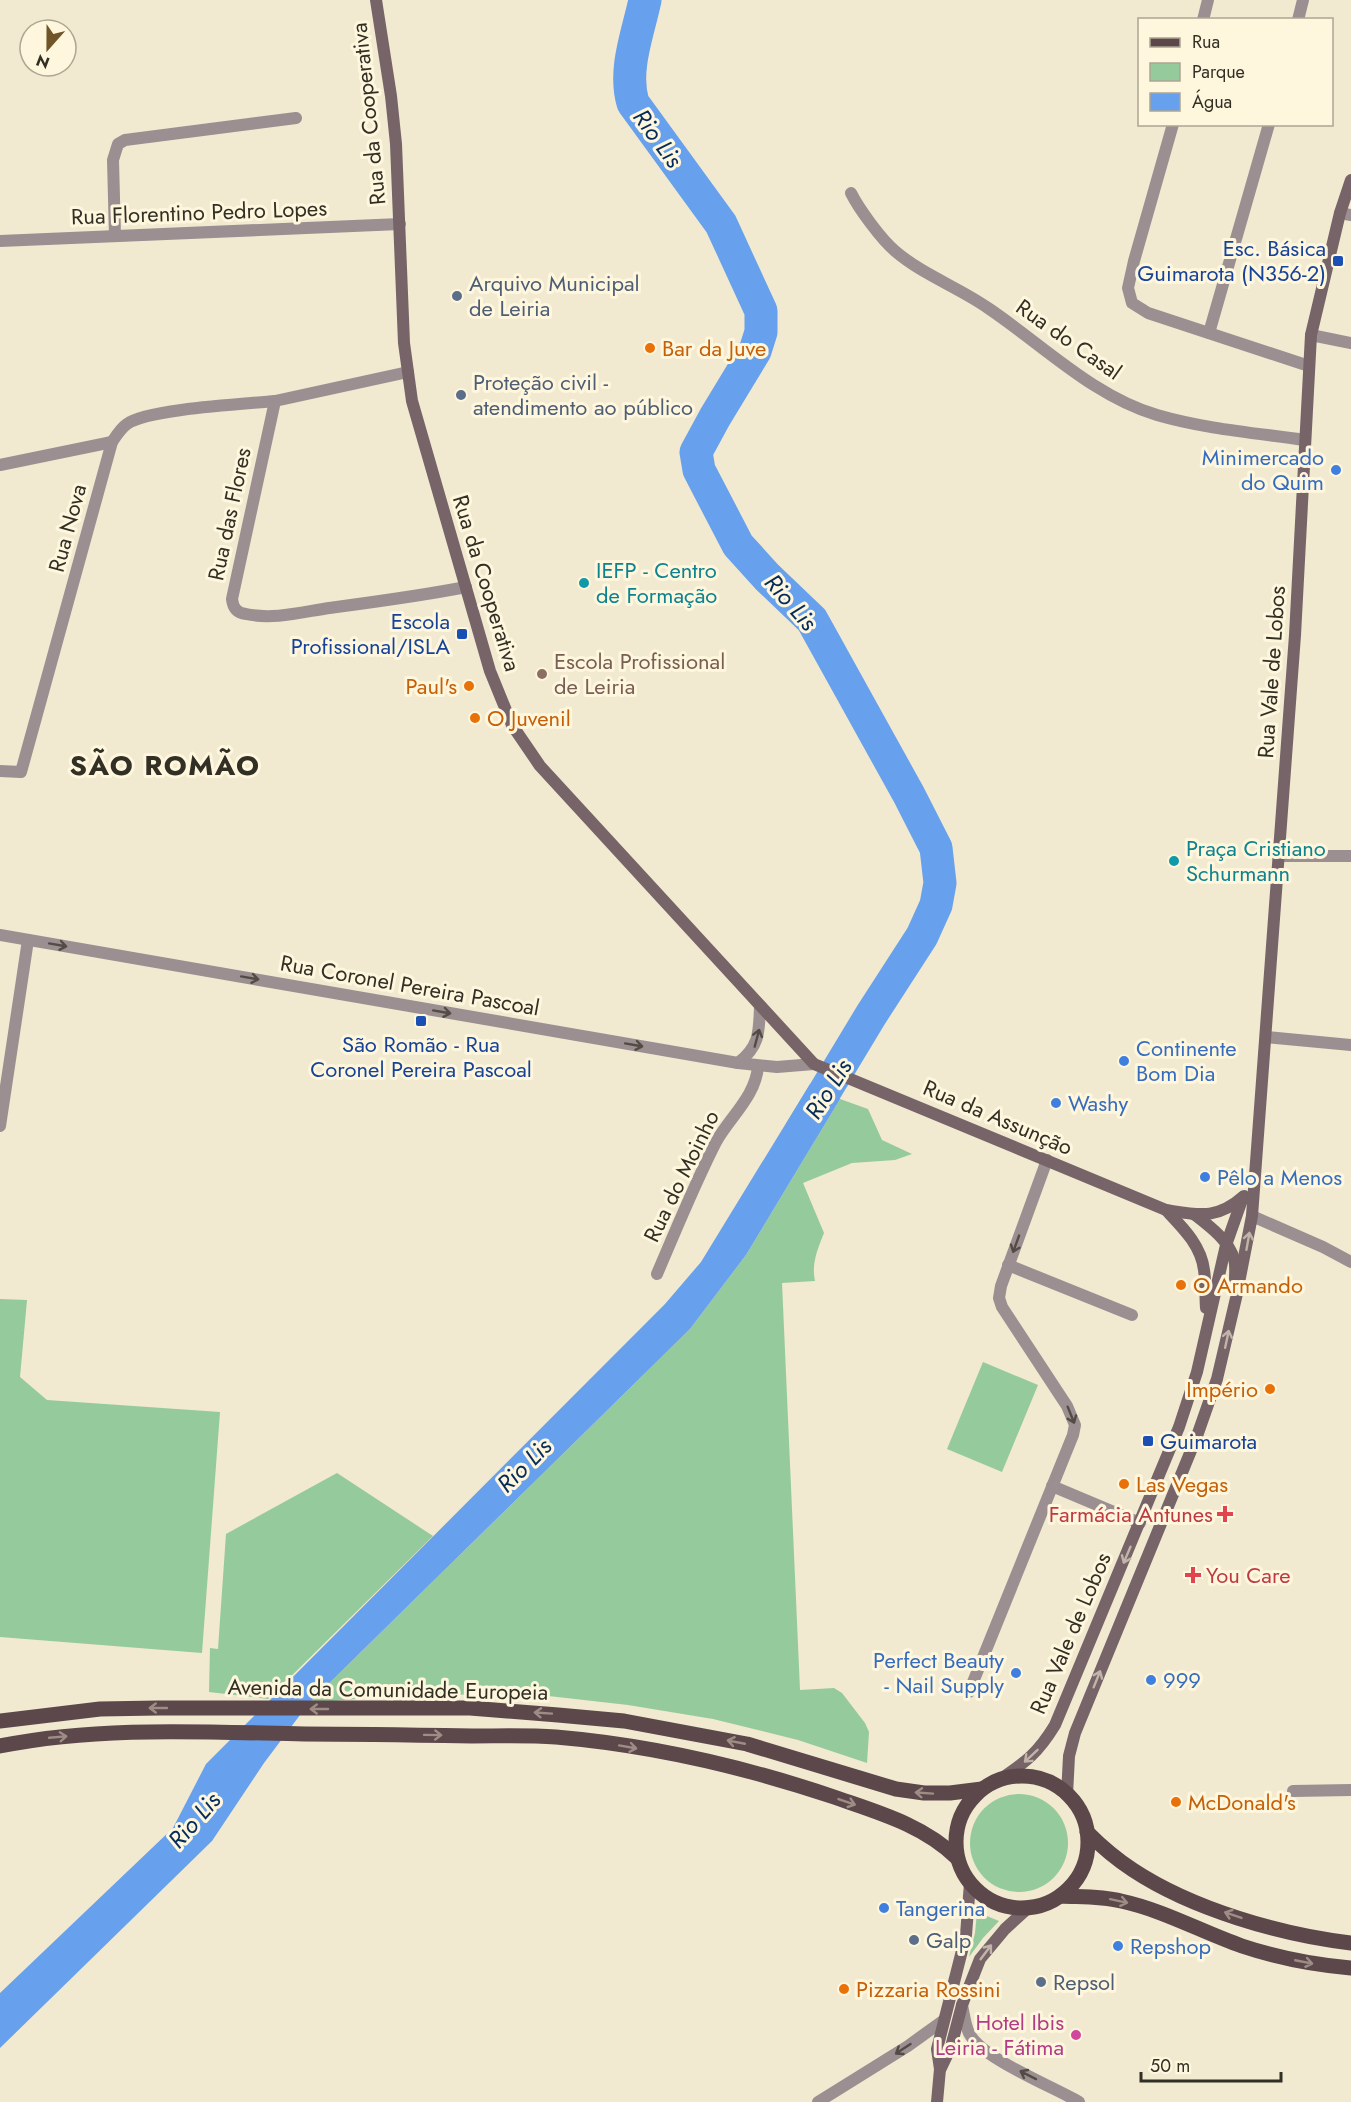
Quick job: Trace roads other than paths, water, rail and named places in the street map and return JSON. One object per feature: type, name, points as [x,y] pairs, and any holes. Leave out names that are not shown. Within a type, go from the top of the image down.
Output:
[{"type":"main road","name":"Rua da Cooperativa","points":[[376,0],[391,96],[400,224],[401,292],[408,372],[417,423],[490,671],[512,726],[540,766],[814,1064]]},
{"type":"main road","name":"Rua Vale de Lobos","points":[[1067,1795],[1069,1756],[1075,1733],[1197,1436],[1217,1379],[1252,1216],[1296,625],[1311,335],[1346,214],[1351,180]]},
{"type":"main road","name":"Rua da Assunção","points":[[814,1064],[1166,1210],[1194,1215],[1222,1211],[1231,1208],[1244,1197]]},
{"type":"main road","name":"Rua Vale de Lobos","points":[[999,1780],[1027,1761],[1041,1747],[1055,1725],[1140,1523],[1186,1406],[1197,1372],[1226,1245],[1255,1172]]},
{"type":"main road","name":"Rua da Assunção","points":[[1166,1210],[1191,1238],[1201,1257],[1207,1321]]},
{"type":"main road","points":[[1194,1215],[1226,1245]]},
{"type":"main road","name":"Rua Vale de Lobos","points":[[1226,1245],[1234,1260],[1236,1298]]},
{"type":"main road","name":"Avenida da Comunidade Europeia","points":[[0,1721],[100,1709],[470,1708],[624,1721],[747,1744],[896,1789],[924,1793],[950,1793],[982,1789]]},
{"type":"main road","name":"Avenida da Comunidade Europeia","points":[[0,1746],[53,1737],[158,1732],[555,1737],[677,1755],[740,1768],[792,1783],[879,1812],[934,1839],[957,1858]]},
{"type":"main road","points":[[1017,1776],[1035,1778],[1053,1784],[1067,1795],[1074,1800],[1087,1832],[1087,1851],[1081,1870],[1070,1887],[1061,1896],[1042,1905],[1028,1908],[1014,1908],[995,1903],[978,1893],[957,1858],[955,1839],[959,1820],[968,1803],[982,1789],[999,1780],[1017,1776]]},
{"type":"main road","points":[[1087,1832],[1132,1870],[1177,1894],[1209,1907],[1289,1932],[1323,1940],[1351,1942]]},
{"type":"main road","points":[[937,2102],[940,2069],[937,2049],[966,1935],[970,1883]]},
{"type":"main road","points":[[1061,1896],[1120,1900],[1242,1946],[1306,1963],[1351,1968]]},
{"type":"main road","points":[[940,2069],[951,2047],[962,2005],[980,1959],[1005,1929],[1028,1908]]},
{"type":"street","points":[[1204,18],[1208,0]]},
{"type":"street","points":[[1298,18],[1303,0]]},
{"type":"street","points":[[115,236],[112,160],[118,144],[125,140],[296,118]]},
{"type":"street","points":[[1172,126],[1134,261],[1128,288],[1132,303],[1148,313],[1309,366]]},
{"type":"street","points":[[1209,333],[1268,126]]},
{"type":"street","name":"Rua do Casal","points":[[851,193],[857,205],[893,250],[921,271],[987,307],[1062,363],[1128,404],[1157,415],[1224,429],[1305,440]]},
{"type":"street","name":"Rua Florentino Pedro Lopes","points":[[0,241],[400,224]]},
{"type":"street","points":[[1311,335],[1351,343]]},
{"type":"street","points":[[275,401],[408,372]]},
{"type":"street","name":"Rua Nova","points":[[0,771],[21,772],[112,442],[128,423],[148,415],[275,401]]},
{"type":"street","name":"Rua das Flores","points":[[275,401],[232,599],[235,610],[245,614],[273,616],[434,594],[466,587]]},
{"type":"street","points":[[0,465],[112,442]]},
{"type":"street","points":[[1278,856],[1351,856]]},
{"type":"street","name":"Rua Coronel Pereira Pascoal","points":[[0,935],[738,1063],[777,1067],[814,1064]]},
{"type":"street","points":[[0,1126],[28,940]]},
{"type":"street","points":[[738,1063],[754,1048],[758,1035],[760,1006]]},
{"type":"street","points":[[1266,1037],[1351,1045]]},
{"type":"street","name":"Rua do Moinho","points":[[657,1274],[699,1176],[718,1139],[751,1091],[757,1078],[758,1066]]},
{"type":"street","points":[[969,1692],[1073,1435],[1075,1425],[1067,1406],[1002,1307],[999,1298],[1008,1265],[1047,1160]]},
{"type":"street","points":[[1252,1216],[1323,1247],[1351,1262]]},
{"type":"street","points":[[1008,1265],[1132,1315]]},
{"type":"street","points":[[1052,1486],[1140,1523]]},
{"type":"street","points":[[1293,1791],[1351,1790]]},
{"type":"street","points":[[962,2005],[968,2031],[974,2041],[987,2052],[1079,2102]]},
{"type":"street","points":[[818,2102],[944,2020]]},
{"type":"water","name":"Rio Lis","points":[[810,1084],[840,1099],[746,1255],[690,1329],[309,1703],[264,1763],[212,1841],[0,2048],[0,1993],[173,1828],[206,1764],[665,1304],[701,1262]]},
{"type":"waterway","name":"Rio Lis","points":[[645,0],[631,65],[630,90],[633,103],[721,224],[761,311],[761,332],[755,351],[696,452],[699,470],[738,545],[767,577],[812,620],[936,848],[940,883],[936,905],[922,936],[801,1131]]},
{"type":"place","name":"Esc. Básica Guimarota (N356-2)","points":[[1338,261]]},
{"type":"place","name":"Arquivo Municipal de Leiria","points":[[457,296]]},
{"type":"place","name":"Bar da Juve","points":[[650,348]]},
{"type":"place","name":"Proteção civil - atendimento ao público","points":[[461,395]]},
{"type":"place","name":"Minimercado do Quim","points":[[1336,470]]},
{"type":"place","name":"IEFP - Centro de Formação","points":[[584,583]]},
{"type":"place","name":"Escola Profissional/ISLA","points":[[462,634]]},
{"type":"place","name":"Escola Profissional de Leiria","points":[[542,674]]},
{"type":"place","name":"Paul's","points":[[469,686]]},
{"type":"place","name":"O Juvenil","points":[[475,718]]},
{"type":"place","name":"Praça Cristiano Schurmann","points":[[1174,861]]},
{"type":"place","name":"São Romão - Rua Coronel Pereira Pascoal","points":[[421,1021]]},
{"type":"place","name":"Continente Bom Dia","points":[[1124,1061]]},
{"type":"place","name":"Washy","points":[[1056,1103]]},
{"type":"place","name":"Pêlo a Menos","points":[[1205,1177]]},
{"type":"place","name":"O Armando","points":[[1181,1285]]},
{"type":"place","name":"Império","points":[[1270,1389]]},
{"type":"place","name":"Guimarota","points":[[1148,1441]]},
{"type":"place","name":"Las Vegas","points":[[1124,1484]]},
{"type":"place","name":"Farmácia Antunes","points":[[1225,1514]]},
{"type":"place","name":"You Care","points":[[1193,1575]]},
{"type":"place","name":"Perfect Beauty - Nail Supply","points":[[1016,1673]]},
{"type":"place","name":"999","points":[[1151,1680]]},
{"type":"place","name":"McDonald's","points":[[1176,1802]]},
{"type":"place","name":"Tangerina","points":[[884,1908]]},
{"type":"place","name":"Galp","points":[[914,1940]]},
{"type":"place","name":"Repshop","points":[[1118,1946]]},
{"type":"place","name":"Repsol","points":[[1041,1982]]},
{"type":"place","name":"Pizzaria Rossini","points":[[844,1989]]},
{"type":"place","name":"Hotel Ibis Leiria - Fátima","points":[[1076,2035]]},
{"type":"district","name":"SÃO ROMÃO","points":[[165,765]]}]
